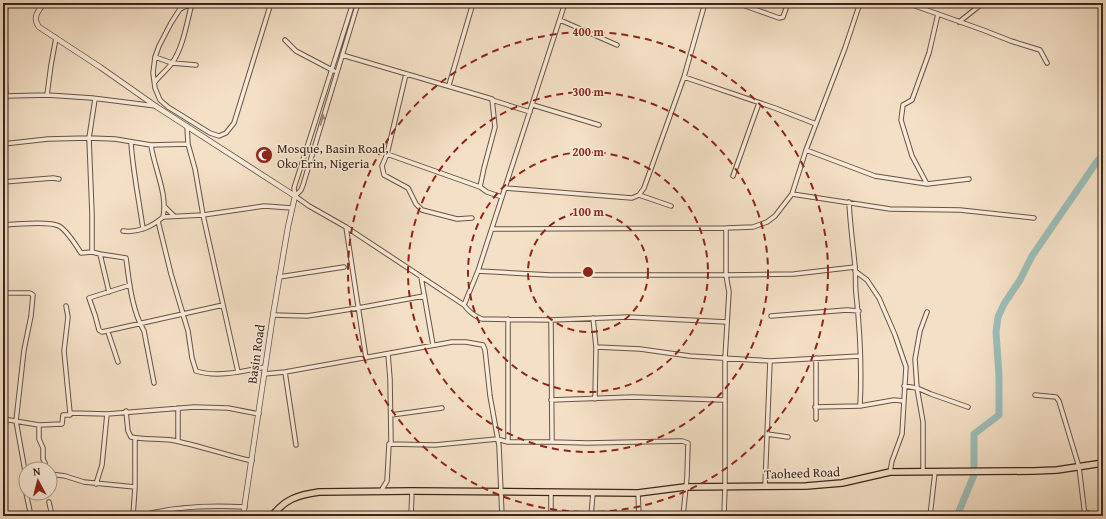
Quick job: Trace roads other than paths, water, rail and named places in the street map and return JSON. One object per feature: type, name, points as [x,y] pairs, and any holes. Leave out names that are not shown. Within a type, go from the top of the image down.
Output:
[{"type":"main road","name":"Taoheed Road","points":[[272,516],[281,505],[296,497],[319,492],[412,491],[638,493],[686,487],[806,486],[842,483],[890,472],[991,472],[1057,470],[1103,463]]},
{"type":"street","points":[[44,3],[36,18],[39,28],[309,206],[346,227],[464,305],[476,317],[482,319],[551,320],[628,317],[727,322]]},
{"type":"street","points":[[192,4],[180,9],[165,34],[155,57],[153,72],[155,88],[160,100],[168,107],[210,133],[219,136],[226,133],[236,119],[271,3]]},
{"type":"street","name":"Basin Road","points":[[295,196],[301,190],[303,185],[353,3]]},
{"type":"street","name":"Basin Road","points":[[244,516],[273,315],[295,196],[294,192],[296,182],[342,54],[358,3]]},
{"type":"street","points":[[449,85],[473,3]]},
{"type":"street","points":[[464,305],[478,271],[565,3]]},
{"type":"street","points":[[505,188],[632,198],[639,195],[644,188],[684,77],[705,3]]},
{"type":"street","points":[[737,3],[779,18],[783,17],[785,14],[788,3]]},
{"type":"street","points":[[492,228],[726,228],[759,226],[775,216],[792,194],[806,150],[845,48],[860,3]]},
{"type":"street","points":[[907,3],[1040,50],[1047,63]]},
{"type":"street","points":[[958,22],[983,3]]},
{"type":"street","points":[[155,82],[172,63],[181,44],[192,4]]},
{"type":"street","points":[[3,20],[5,5]]},
{"type":"street","points":[[927,184],[912,156],[901,120],[903,105],[912,100],[929,53],[938,14]]},
{"type":"street","points":[[560,20],[617,45]]},
{"type":"street","points":[[47,95],[50,65],[56,38]]},
{"type":"street","points":[[284,40],[296,51],[335,71]]},
{"type":"street","points":[[3,41],[6,96],[3,119]]},
{"type":"street","points":[[342,54],[406,74],[489,97],[492,100],[530,112]]},
{"type":"street","points":[[155,57],[172,63],[196,65]]},
{"type":"street","points":[[406,74],[387,154],[382,166],[384,175],[408,188],[416,204],[422,210],[457,219],[472,218]]},
{"type":"street","points":[[684,77],[816,124]]},
{"type":"street","points":[[6,96],[47,95],[157,106]]},
{"type":"street","points":[[92,252],[89,138],[96,99]]},
{"type":"street","points":[[480,187],[496,127],[492,100]]},
{"type":"street","points":[[733,176],[759,103]]},
{"type":"street","points":[[533,105],[599,125]]},
{"type":"street","points":[[187,126],[188,144],[195,169],[203,215],[238,372]]},
{"type":"street","points":[[3,144],[48,139],[89,138],[151,145],[188,144]]},
{"type":"street","points":[[131,143],[133,168],[143,229]]},
{"type":"street","points":[[151,145],[165,207],[163,217]]},
{"type":"street","points":[[806,150],[875,176],[927,184],[969,179]]},
{"type":"street","points":[[387,154],[480,187],[487,192],[502,197]]},
{"type":"street","points":[[3,182],[53,178],[59,179]]},
{"type":"street","points":[[296,182],[303,185]]},
{"type":"street","points":[[792,194],[890,209],[960,210],[1034,218]]},
{"type":"street","points":[[639,195],[671,206]]},
{"type":"street","points":[[849,202],[856,292],[859,311],[860,406]]},
{"type":"street","points":[[123,231],[132,232],[143,229],[163,217],[203,215],[264,206],[292,208]]},
{"type":"street","points":[[165,207],[174,216]]},
{"type":"street","points":[[158,221],[171,274],[183,313],[196,371],[202,373],[225,373],[265,367]]},
{"type":"street","points":[[3,225],[57,225],[64,231],[80,253],[92,252],[126,258],[130,285],[140,323],[144,331],[154,383]]},
{"type":"street","points":[[346,227],[366,358]]},
{"type":"street","points":[[724,516],[724,400],[729,292],[726,275],[726,228]]},
{"type":"street","points":[[100,254],[109,292]]},
{"type":"street","points":[[279,277],[344,267]]},
{"type":"street","points":[[478,271],[550,275],[726,275],[794,274],[855,269],[868,280],[880,298],[905,365],[902,434],[892,461],[890,472]]},
{"type":"street","points":[[421,277],[433,345]]},
{"type":"street","points":[[130,285],[89,298],[98,330],[108,332],[140,323],[223,305]]},
{"type":"street","points":[[3,293],[30,293],[33,295],[31,316],[24,350],[16,421],[24,461]]},
{"type":"street","points":[[273,315],[307,316],[424,296]]},
{"type":"street","points":[[66,306],[68,317],[64,351],[70,413]]},
{"type":"street","points":[[772,316],[847,310],[859,311]]},
{"type":"street","points":[[923,472],[923,422],[917,388],[915,359],[920,331],[927,312]]},
{"type":"street","points":[[593,318],[596,347],[595,399]]},
{"type":"street","points":[[508,319],[508,442]]},
{"type":"street","points":[[551,320],[550,400],[552,442]]},
{"type":"street","points":[[108,332],[118,362]]},
{"type":"street","points":[[264,374],[285,372],[452,342],[466,342],[483,345],[499,446],[502,516]]},
{"type":"street","points":[[596,347],[640,349],[690,356],[770,361],[860,356]]},
{"type":"street","points":[[381,491],[387,481],[389,444],[391,442],[388,354]]},
{"type":"street","points":[[816,358],[816,419]]},
{"type":"street","points":[[765,486],[770,361]]},
{"type":"street","points":[[285,372],[296,445]]},
{"type":"street","points":[[904,386],[917,388],[968,407]]},
{"type":"street","points":[[1036,395],[1056,397],[1059,401],[1079,467],[1085,514],[1097,516]]},
{"type":"street","points":[[550,400],[633,397],[724,400]]},
{"type":"street","points":[[815,407],[860,406],[894,400],[904,401]]},
{"type":"street","points":[[3,419],[39,425],[62,424],[63,415],[70,415],[70,413],[107,414],[194,407],[228,408],[259,414]]},
{"type":"street","points":[[178,408],[178,441]]},
{"type":"street","points":[[391,415],[442,408]]},
{"type":"street","points":[[126,412],[128,431],[131,437],[178,441],[252,462]]},
{"type":"street","points":[[96,484],[102,465],[107,414]]},
{"type":"street","points":[[39,425],[39,439],[43,448],[44,461]]},
{"type":"street","points":[[767,434],[788,437]]},
{"type":"street","points":[[133,516],[135,487],[135,438]]},
{"type":"street","points":[[389,444],[435,445],[497,439],[508,442],[587,443],[682,441],[688,443],[687,477],[683,516]]},
{"type":"street","points":[[930,516],[935,472]]},
{"type":"street","points":[[58,475],[96,484],[135,487]]},
{"type":"street","points":[[411,516],[412,491]]},
{"type":"street","points":[[551,492],[551,516]]},
{"type":"street","points":[[591,516],[593,493]]},
{"type":"street","points":[[638,493],[640,516]]},
{"type":"street","points":[[28,501],[31,516]]},
{"type":"street","points":[[49,502],[52,516]]},
{"type":"street","points":[[140,516],[171,509],[219,506],[245,507]]},
{"type":"waterway","points":[[957,516],[974,475],[974,434],[999,415],[999,376],[996,332],[998,317],[1004,304],[1020,280],[1032,256],[1098,160],[1103,157]]},
{"type":"place","name":"Mosque, Basin Road, Oko Erin, Nigeria","points":[[264,155]]}]
